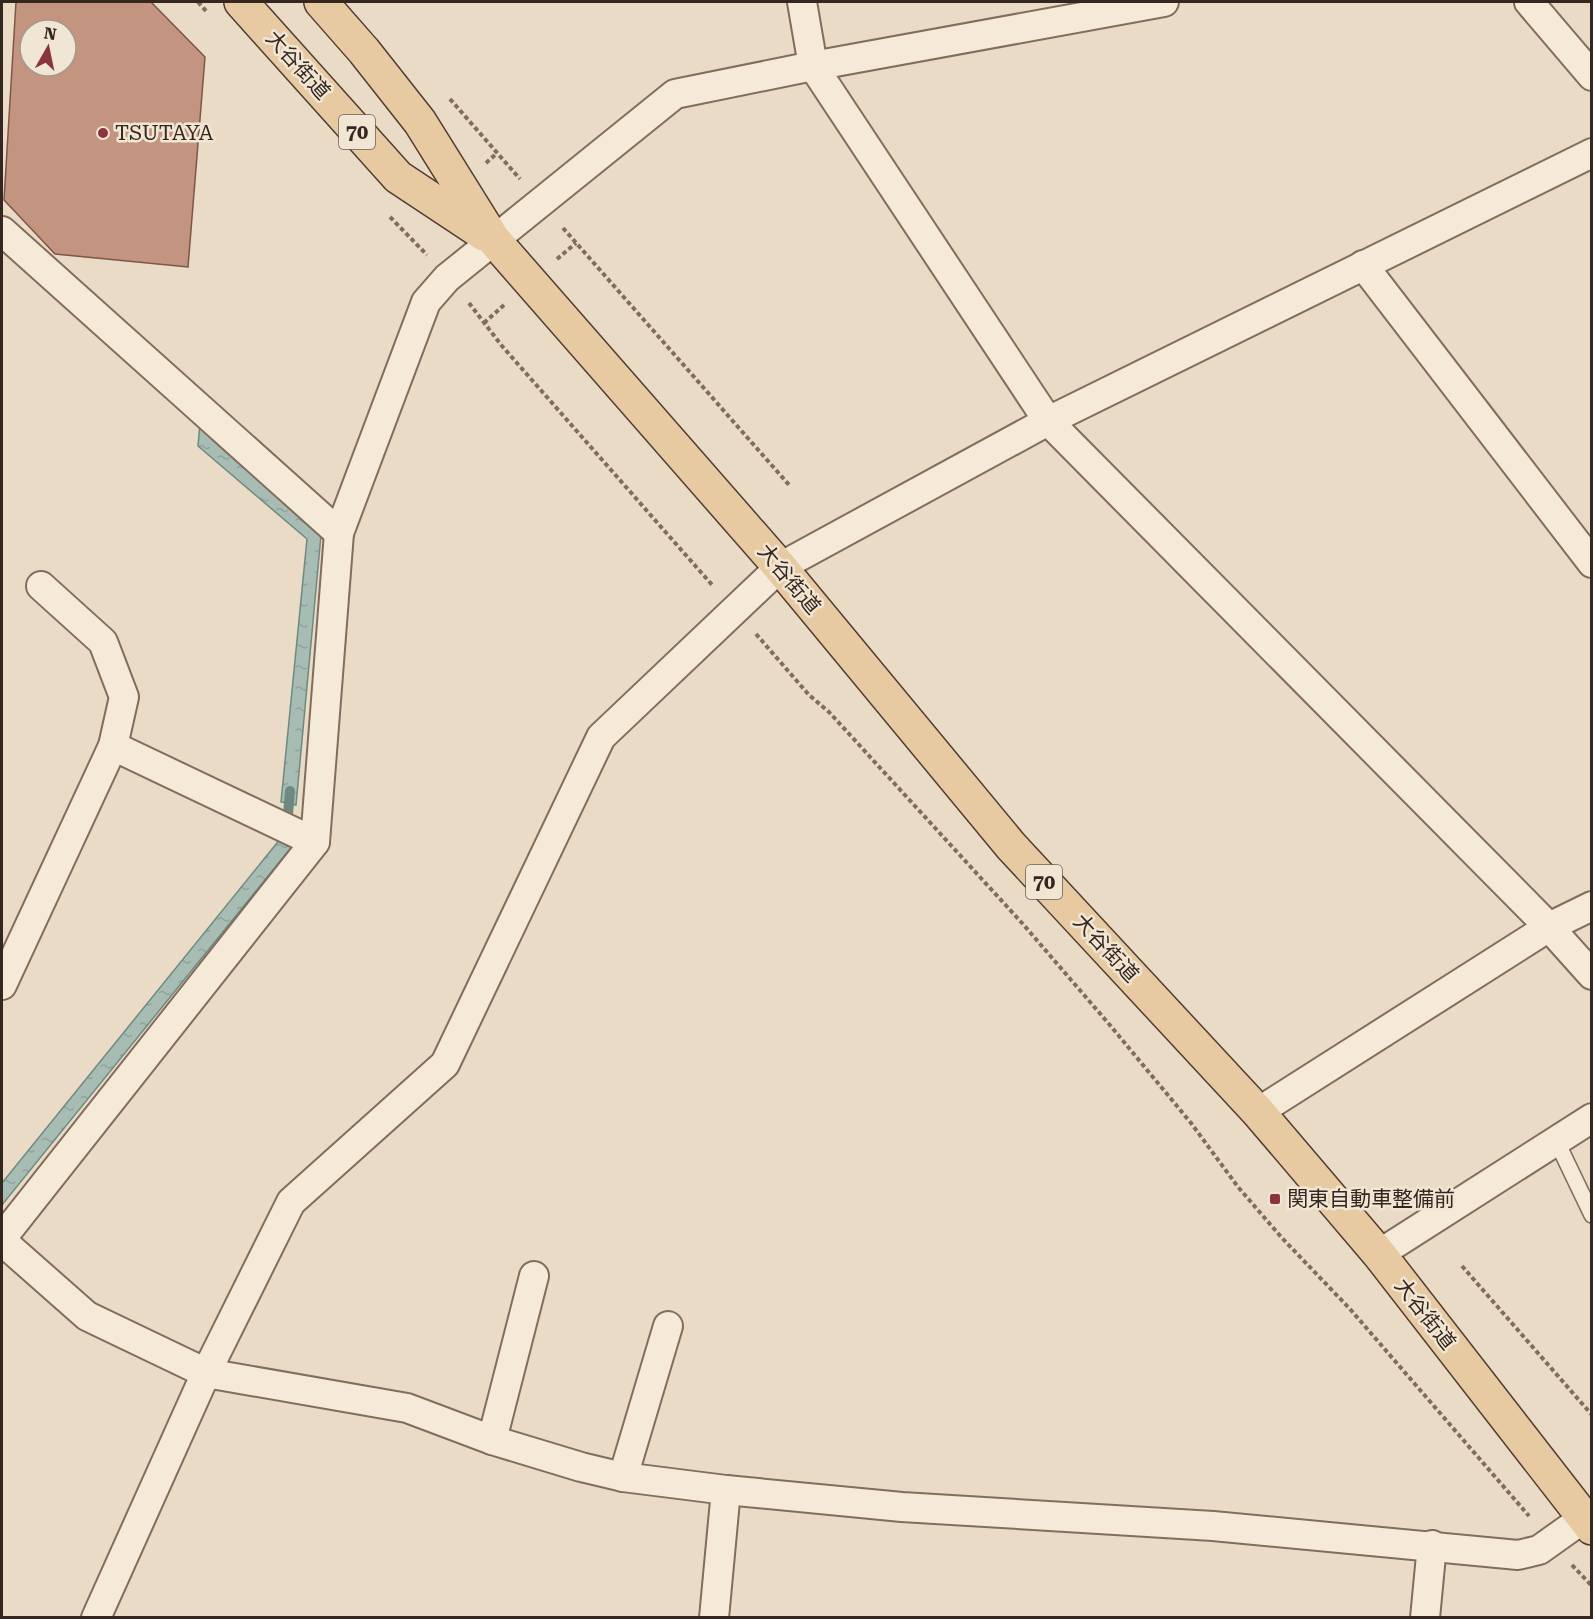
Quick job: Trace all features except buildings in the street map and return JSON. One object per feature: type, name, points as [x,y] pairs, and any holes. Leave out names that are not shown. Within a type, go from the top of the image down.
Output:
[{"type":"main road","name":"大谷街道","points":[[241,2],[398,177],[493,239]]},
{"type":"main road","name":"大谷街道","points":[[321,2],[364,51],[420,122],[493,239],[780,567],[1011,846],[1258,1112],[1378,1254],[1588,1523]]},
{"type":"street","points":[[802,2],[813,66],[1048,421],[1549,927],[1592,975]]},
{"type":"street","points":[[1164,2],[813,66],[675,94],[447,278],[426,302],[339,533],[315,842],[2,1239],[87,1316],[206,1373],[407,1408],[492,1440],[623,1477],[726,1490],[902,1507],[1214,1526],[1518,1555],[1539,1550],[1588,1523]]},
{"type":"street","points":[[1529,2],[1592,76]]},
{"type":"street","points":[[96,1617],[206,1373],[291,1202],[445,1064],[601,737],[780,567],[1048,421],[1592,153]]},
{"type":"street","points":[[2,231],[339,533]]},
{"type":"street","points":[[1364,265],[1592,563]]},
{"type":"street","points":[[2,986],[113,746],[123,697],[103,642],[41,586]]},
{"type":"street","points":[[113,746],[315,842]]},
{"type":"street","points":[[1258,1112],[1549,927],[1592,906]]},
{"type":"street","points":[[1378,1254],[1592,1118]]},
{"type":"street","points":[[492,1440],[534,1276]]},
{"type":"street","points":[[623,1477],[668,1326]]},
{"type":"street","points":[[714,1617],[726,1490]]},
{"type":"street","points":[[1425,1617],[1432,1545]]},
{"type":"lane","points":[[1557,1140],[1592,1215]]},
{"type":"path","points":[[388,214],[418,244],[502,346],[693,563]]},
{"type":"path","points":[[594,264],[790,486]]},
{"type":"path","points":[[778,660],[809,696],[829,712],[1022,923],[1109,1023],[1191,1123],[1266,1220],[1350,1309],[1516,1501]]},
{"type":"path","points":[[1462,1266],[1592,1415]]},
{"type":"water","points":[[200,423],[211,432],[211,439],[321,535],[296,805],[281,802],[307,539],[198,446]]},
{"type":"water","points":[[281,838],[294,844],[2,1205],[2,1183]]},
{"type":"waterway","points":[[287,826],[290,791]]},
{"type":"place","name":"TSUTAYA","points":[[103,133]]},
{"type":"place","name":"関東自動車整備前","points":[[1275,1199]]}]
